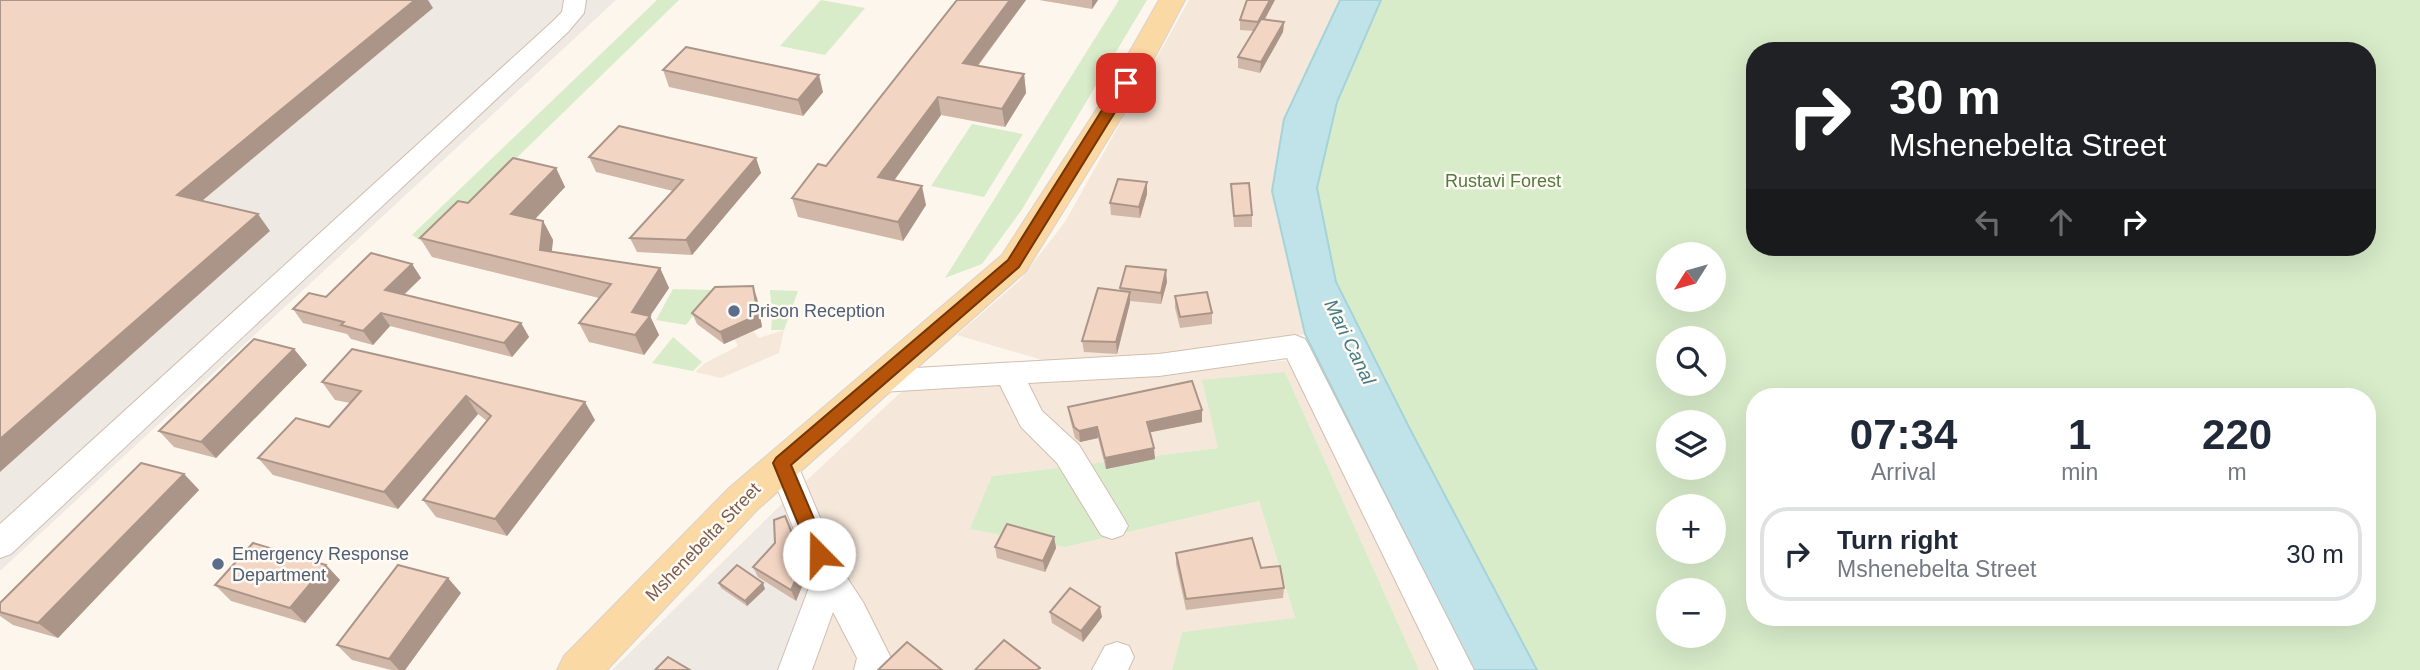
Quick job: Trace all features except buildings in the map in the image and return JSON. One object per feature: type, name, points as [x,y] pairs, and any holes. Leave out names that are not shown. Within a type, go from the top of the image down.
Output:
[{"type":"main road","name":"Mshenebelta Street","points":[[579,670],[743,499],[1014,263],[1115,104],[1172,0]]},
{"type":"street","points":[[0,544],[560,27],[573,13],[575,0]]},
{"type":"street","points":[[881,381],[1159,365],[1295,346],[1457,670]]},
{"type":"street","points":[[1009,374],[1031,419],[1068,454],[1112,526]]},
{"type":"street","points":[[782,463],[829,577],[874,658],[871,670]]},
{"type":"street","points":[[795,670],[829,577]]},
{"type":"shaded area","points":[[0,0],[616,0],[0,571]]},
{"type":"shaded area","points":[[1189,0],[1340,0],[1284,119],[1272,191],[1305,334],[1160,357],[1049,362],[957,335],[1019,281],[1065,222]]},
{"type":"shaded area","points":[[784,330],[779,353],[721,378],[695,372],[705,363],[738,346],[734,339],[753,331],[759,338]]},
{"type":"shaded area","points":[[1294,360],[1450,670],[1419,670],[1285,372],[1219,448],[992,476],[1066,547],[1259,501],[1295,619],[1182,632],[1172,670],[778,670],[790,496],[902,391]]},
{"type":"shaded area","points":[[790,496],[820,574],[778,670],[612,670]]},
{"type":"green space","points":[[657,0],[679,0],[427,245],[412,235]]},
{"type":"green space","points":[[821,0],[865,8],[825,55],[780,46]]},
{"type":"green space","points":[[1119,0],[1147,0],[1021,211],[982,264],[945,278]]},
{"type":"green space","name":"Rustavi Forest","points":[[1381,0],[2420,0],[2420,670],[1537,670],[1336,282],[1317,188],[1337,102]]},
{"type":"green space","points":[[972,124],[1023,134],[984,197],[931,186]]},
{"type":"green space","points":[[673,289],[713,290],[686,325],[656,320]]},
{"type":"green space","points":[[770,290],[798,291],[784,330],[771,330],[772,319],[780,314],[781,307],[771,303]]},
{"type":"green space","points":[[673,337],[702,362],[693,371],[652,363]]},
{"type":"green space","points":[[1285,372],[1419,670],[1172,670],[1182,632],[1295,618],[1259,501],[1066,547],[970,529],[992,476],[1218,448],[1202,380]]},
{"type":"water","name":"Mari Canal","points":[[1340,0],[1381,0],[1337,102],[1317,188],[1336,282],[1537,670],[1473,670],[1305,334],[1272,191],[1284,119]]},
{"type":"place","name":"Prison Reception","points":[[734,311]]},
{"type":"place","name":"Emergency Response Department","points":[[218,564]]},
{"type":"route","points":[[819,554],[782,463],[881,381],[1014,263],[1126,83]]}]
